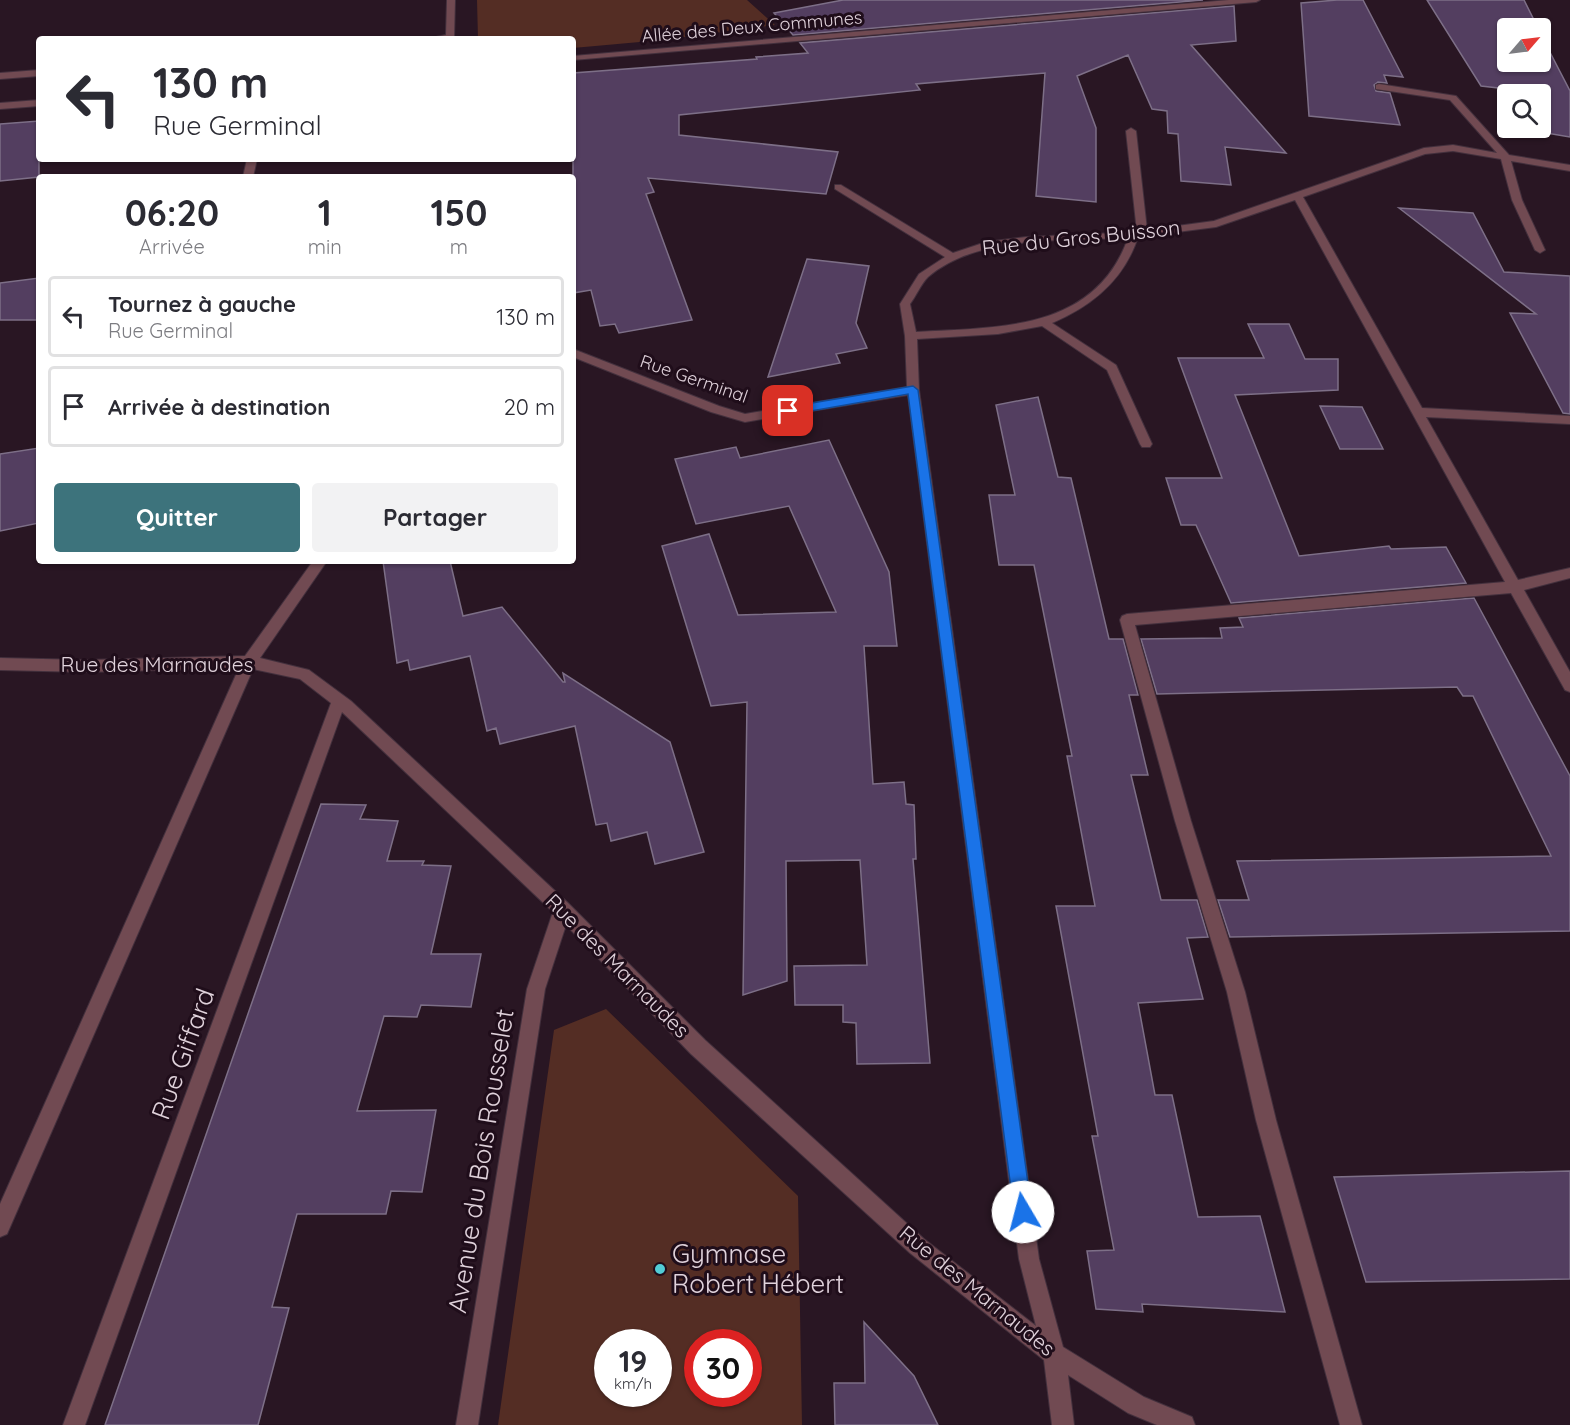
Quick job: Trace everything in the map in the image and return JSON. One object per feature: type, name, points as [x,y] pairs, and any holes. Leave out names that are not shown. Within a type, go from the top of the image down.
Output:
[{"type":"street","points":[[450,36],[451,0]]},
{"type":"street","name":"Allée des Deux Communes","points":[[576,58],[1256,0]]},
{"type":"street","points":[[0,76],[36,73]]},
{"type":"street","points":[[1379,87],[1454,98],[1505,156],[1517,200],[1540,250]]},
{"type":"street","points":[[0,106],[36,103]]},
{"type":"street","points":[[911,336],[1007,329],[1044,323],[1077,307],[1104,288],[1130,253],[1138,234],[1131,131]]},
{"type":"street","name":"Rue du Gros Buisson","points":[[1064,1425],[1054,1354],[1029,1259],[913,390],[911,336],[905,304],[923,276],[952,256],[986,245],[1026,240],[1138,234],[1216,224],[1424,151],[1453,148],[1570,168]]},
{"type":"street","points":[[838,187],[952,256]]},
{"type":"street","points":[[1297,195],[1570,686]]},
{"type":"street","points":[[1044,323],[1112,368],[1146,444]]},
{"type":"street","name":"Rue Germinal","points":[[576,354],[716,409],[745,418],[913,390]]},
{"type":"street","points":[[1416,412],[1570,420]]},
{"type":"street","points":[[0,1227],[249,662],[318,564]]},
{"type":"street","points":[[1351,1425],[1266,1120],[1236,992],[1183,821],[1127,620],[1513,586],[1570,573]]},
{"type":"street","name":"Rue des Marnaudes","points":[[0,664],[85,666],[249,662],[304,674],[339,700],[562,909],[698,1047],[917,1246],[1054,1354],[1136,1405],[1184,1425]]},
{"type":"street","name":"Rue Giffard","points":[[74,1425],[339,700]]},
{"type":"street","name":"Avenue du Bois Rousselet","points":[[467,1425],[536,989],[562,909]]},
{"type":"shaded area","points":[[477,0],[747,0],[775,25],[662,40],[576,48],[576,36],[478,36]]},
{"type":"shaded area","name":"Gymnase Robert Hébert","points":[[606,1009],[798,1196],[802,1425],[498,1425],[554,1030]]},
{"type":"building","points":[[843,0],[1203,0],[793,35],[774,13]]},
{"type":"building","points":[[1363,0],[1403,77],[1384,75],[1387,83],[1378,82],[1374,85],[1376,91],[1390,93],[1400,125],[1309,116],[1301,3]]},
{"type":"building","points":[[1427,0],[1524,0],[1533,18],[1497,18],[1497,72],[1551,72],[1551,54],[1570,91],[1570,137],[1551,134],[1551,84],[1497,84],[1497,88],[1481,86]]},
{"type":"building","points":[[1234,6],[1236,41],[1191,45],[1286,153],[1225,147],[1231,185],[1181,181],[1178,134],[1168,133],[1167,111],[1152,109],[1128,55],[1077,76],[1096,128],[1096,202],[1036,196],[1045,73],[916,84],[920,90],[679,115],[679,135],[838,152],[826,194],[648,178],[654,192],[646,194],[692,320],[619,333],[615,324],[600,326],[591,290],[576,292],[576,174],[573,174],[573,162],[576,162],[576,73],[808,53],[800,43]]},
{"type":"building","points":[[36,121],[36,162],[39,162],[39,174],[36,174],[36,177],[0,181],[0,124]]},
{"type":"building","points":[[1399,208],[1473,213],[1504,272],[1570,276],[1570,414],[1563,413],[1510,313],[1536,314]]},
{"type":"building","points":[[807,259],[869,266],[856,323],[867,348],[836,354],[840,363],[768,377]]},
{"type":"building","points":[[36,278],[36,320],[0,320],[0,283]]},
{"type":"building","points":[[1248,324],[1289,324],[1305,359],[1338,359],[1338,390],[1235,395],[1299,556],[1389,546],[1391,549],[1446,547],[1466,583],[1231,603],[1196,525],[1181,525],[1166,478],[1222,478],[1178,358],[1264,358]]},
{"type":"building","points":[[1038,397],[1058,477],[1071,478],[1109,639],[1123,639],[1138,695],[1129,695],[1148,775],[1131,775],[1161,900],[1197,900],[1208,937],[1187,938],[1203,999],[1138,1003],[1155,1095],[1172,1095],[1198,1217],[1260,1216],[1285,1312],[1142,1304],[1143,1312],[1096,1309],[1087,1251],[1114,1250],[1092,1136],[1098,1136],[1056,906],[1095,906],[1067,756],[1072,756],[1034,565],[999,565],[989,495],[1015,495],[996,405]]},
{"type":"building","points":[[1320,406],[1362,407],[1383,449],[1340,449]]},
{"type":"building","points":[[829,440],[889,572],[897,646],[864,646],[873,784],[904,782],[906,804],[914,805],[916,859],[913,859],[930,1063],[857,1064],[856,1023],[843,1022],[843,1005],[795,1005],[794,966],[867,965],[860,860],[786,861],[787,981],[743,995],[747,702],[711,706],[662,546],[709,534],[738,615],[836,612],[789,506],[696,524],[675,459],[736,447],[740,458]]},
{"type":"building","points":[[36,448],[36,524],[0,531],[0,454]]},
{"type":"building","points":[[383,564],[451,564],[463,616],[502,607],[563,682],[565,682],[563,673],[670,742],[704,852],[655,864],[647,832],[611,841],[607,823],[596,825],[575,726],[500,744],[496,728],[487,731],[470,656],[410,670],[408,660],[397,663]]},
{"type":"building","points":[[1474,598],[1570,776],[1570,931],[1230,937],[1218,900],[1249,900],[1237,861],[1551,856],[1473,696],[1463,696],[1457,687],[1157,694],[1141,639],[1222,638],[1220,628],[1243,627],[1239,618]]},
{"type":"building","points":[[321,804],[366,805],[360,819],[398,821],[387,861],[424,861],[422,865],[451,866],[431,954],[481,954],[471,1007],[421,1005],[417,1017],[384,1016],[357,1111],[436,1110],[422,1192],[391,1191],[386,1214],[297,1214],[272,1307],[289,1308],[258,1425],[105,1425]]},
{"type":"building","points":[[1570,1171],[1570,1279],[1366,1282],[1334,1177]]},
{"type":"building","points":[[864,1322],[914,1376],[938,1425],[835,1425],[834,1383],[865,1383]]},
{"type":"place","name":"Gymnase Robert Hébert","points":[[660,1269]]},
{"type":"route","points":[[788,411],[913,390],[1023,1212]]}]
